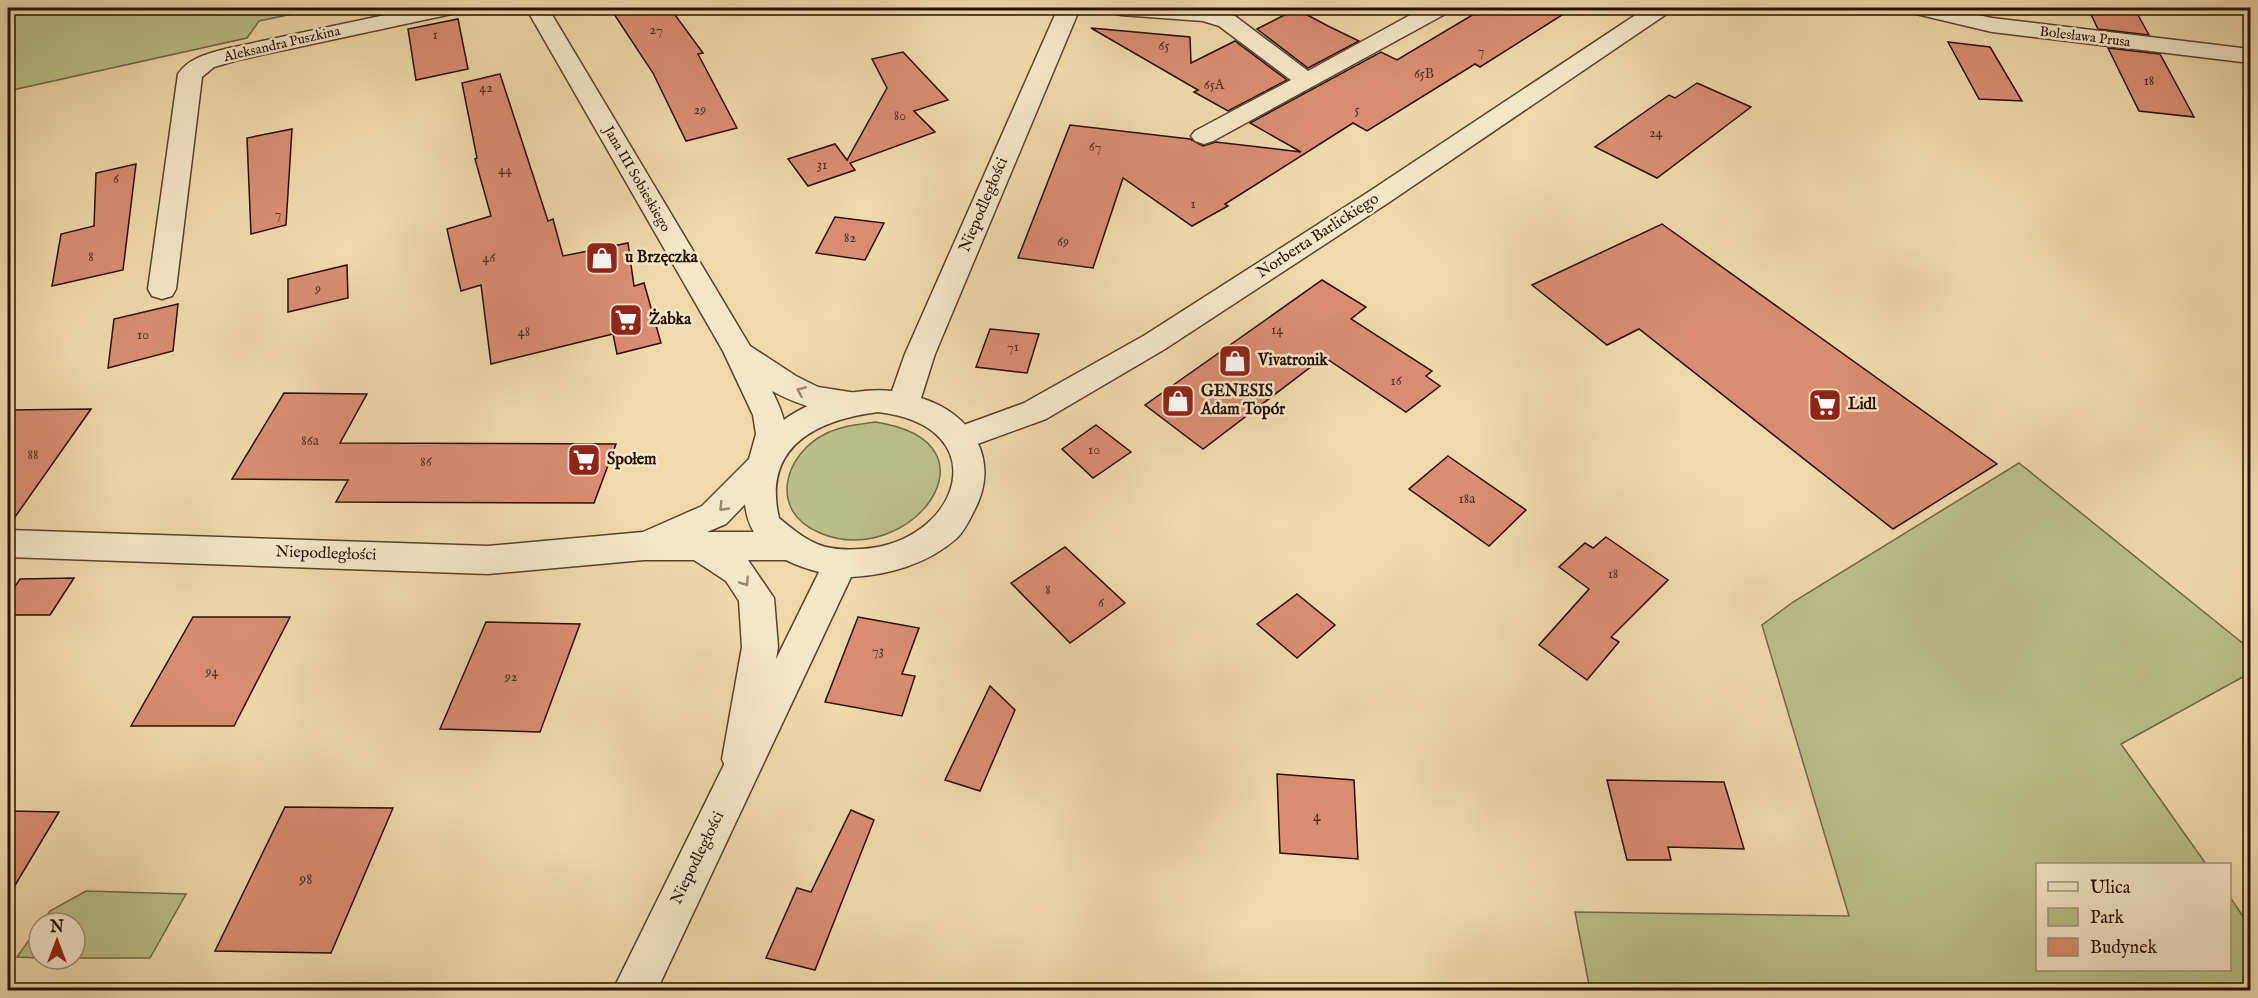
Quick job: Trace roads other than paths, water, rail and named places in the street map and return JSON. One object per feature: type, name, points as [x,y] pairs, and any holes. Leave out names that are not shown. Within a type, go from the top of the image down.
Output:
[{"type":"street","name":"Aleksandra Puszkina","points":[[162,289],[190,74],[207,62],[233,54],[447,8]]},
{"type":"street","name":"Jana III Sobieskiego","points":[[537,8],[738,351],[769,415],[772,434],[764,465]]},
{"type":"street","name":"Niepodległości","points":[[904,403],[920,354],[1069,8]]},
{"type":"street","points":[[1121,8],[1229,14],[1306,81]]},
{"type":"street","points":[[1204,136],[1439,8]]},
{"type":"street","name":"Norberta Barlickiego","points":[[961,438],[1035,411],[1155,342],[1379,197],[1660,8]]},
{"type":"street","name":"Bolesława Prusa","points":[[1920,8],[1992,25],[2250,56]]},
{"type":"street","name":"Jana III Sobieskiego","points":[[738,351],[785,384],[803,393],[813,397],[858,403]]},
{"type":"street","points":[[878,401],[904,403],[943,420],[961,438],[970,469],[964,498],[948,525],[920,546],[877,561],[840,564],[811,557],[787,546],[764,523],[760,497],[764,465],[786,435],[808,419],[833,408],[878,401]]},
{"type":"street","name":"Niepodległości","points":[[644,546],[714,515],[764,465]]},
{"type":"street","name":"Niepodległości","points":[[8,544],[488,560],[644,546],[787,546]]},
{"type":"street","points":[[700,546],[738,571],[756,598],[760,647],[739,773]]},
{"type":"street","name":"Niepodległości","points":[[635,990],[840,564]]},
{"type":"place","name":"u Brzęczka","points":[[602,258]]},
{"type":"place","name":"Żabka","points":[[626,320]]},
{"type":"place","name":"Vivatronik","points":[[1235,361]]},
{"type":"place","name":"GENESIS Adam Topór","points":[[1178,401]]},
{"type":"place","name":"Lidl","points":[[1825,405]]},
{"type":"place","name":"Społem","points":[[584,460]]}]
